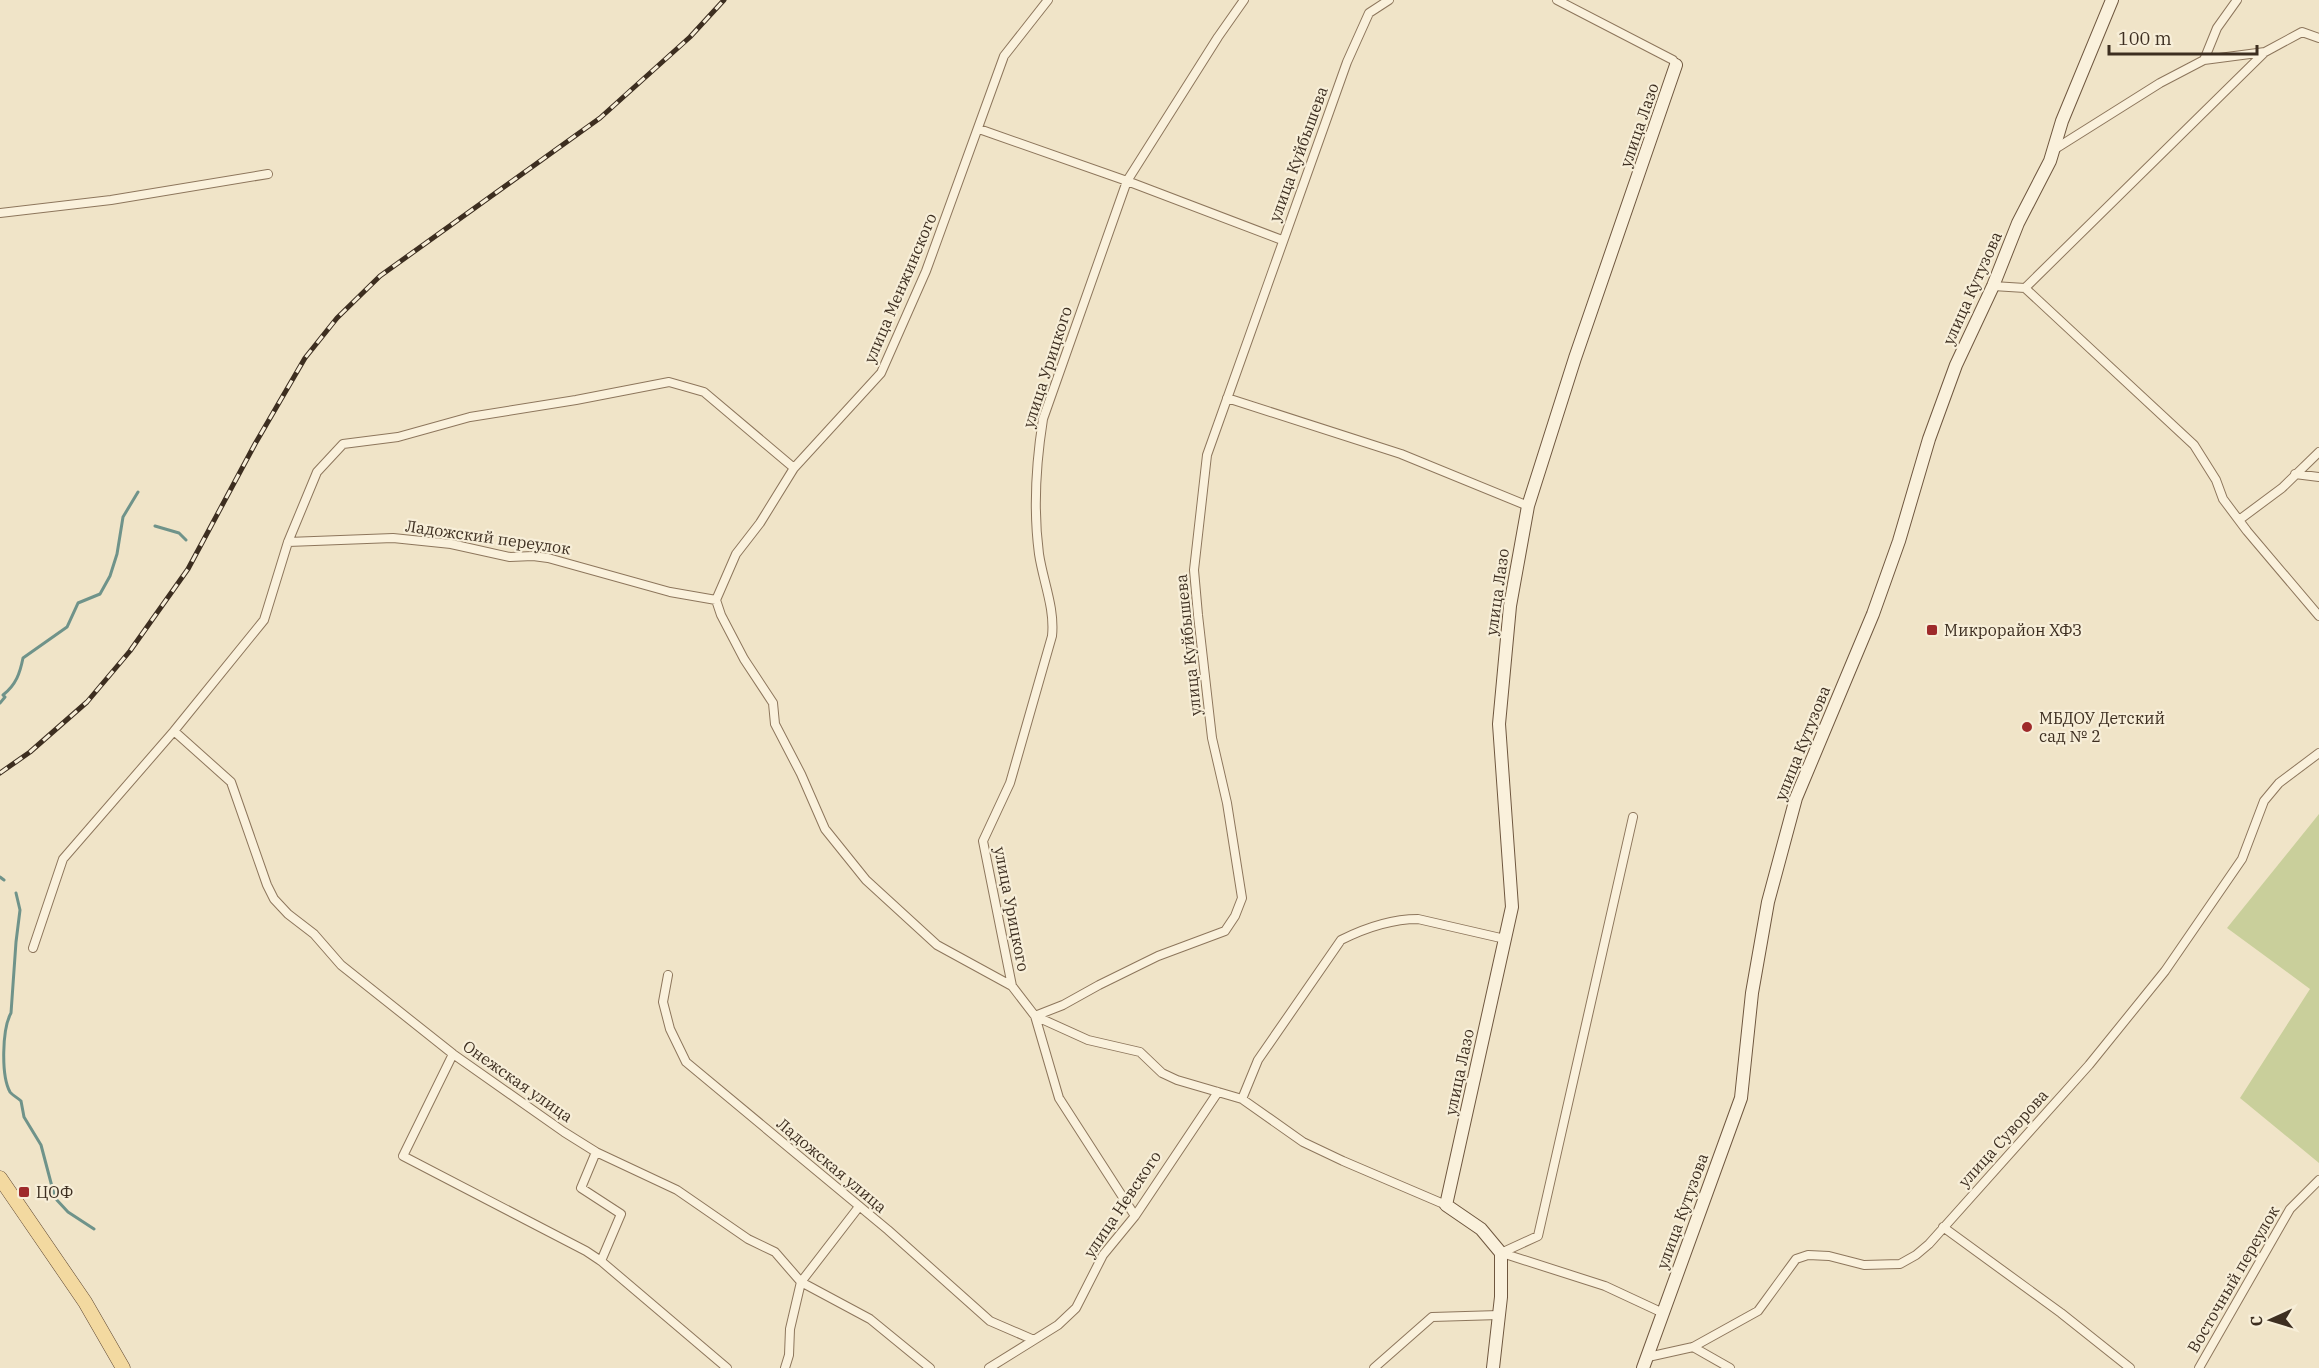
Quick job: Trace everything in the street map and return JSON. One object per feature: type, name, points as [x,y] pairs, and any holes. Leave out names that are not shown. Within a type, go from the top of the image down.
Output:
[{"type":"main road","points":[[0,1179],[85,1302],[123,1368]]},
{"type":"street","name":"улица Менжинского","points":[[716,600],[736,554],[760,522],[794,468],[881,373],[926,271],[1004,56],[1048,0]]},
{"type":"street","name":"улица Урицкого","points":[[1012,986],[983,841],[1010,783],[1052,636],[1052,612],[1039,554],[1037,533],[1037,456],[1043,419],[1127,181],[1244,0]]},
{"type":"street","name":"улица Куйбышева","points":[[1035,1016],[1063,1005],[1158,956],[1225,931],[1236,916],[1242,898],[1227,803],[1212,738],[1194,570],[1207,455],[1347,62],[1369,13],[1389,0]]},
{"type":"street","name":"улица Лазо","points":[[1446,1205],[1512,907],[1499,724],[1510,606],[1528,506],[1575,358],[1676,65],[1673,60],[1557,0]]},
{"type":"street","name":"улица Кутузова","points":[[1646,1362],[1741,1098],[1752,993],[1766,913],[1796,798],[1873,614],[1899,541],[1929,439],[1956,365],[1993,286],[2018,223],[2055,149],[2062,121],[2112,0]]},
{"type":"street","points":[[2204,60],[2217,28],[2237,0]]},
{"type":"street","points":[[2025,288],[2265,52],[2302,32],[2319,39]]},
{"type":"street","points":[[2055,149],[2160,83],[2204,60],[2265,52]]},
{"type":"street","points":[[979,129],[1127,181],[1282,240]]},
{"type":"street","points":[[0,213],[111,200],[268,174]]},
{"type":"street","points":[[1993,286],[2025,288],[2194,445],[2216,480],[2223,498],[2239,520],[2319,616]]},
{"type":"street","points":[[33,948],[63,859],[174,731],[264,620],[288,542],[317,472],[343,444],[398,437],[470,417],[669,382],[704,392],[794,468]]},
{"type":"street","points":[[1227,398],[1401,454],[1528,506]]},
{"type":"street","points":[[2239,520],[2282,488],[2319,452]]},
{"type":"street","points":[[2295,474],[2319,477]]},
{"type":"street","name":"Ладожский переулок","points":[[288,542],[393,538],[451,544],[510,557],[548,558],[670,592],[716,600]]},
{"type":"street","points":[[716,600],[721,615],[744,659],[773,703],[775,724],[801,774],[825,829],[860,871],[937,945],[1012,986],[1035,1016],[1059,1098],[1135,1216]]},
{"type":"street","name":"Онежская улица","points":[[174,731],[231,782],[274,899],[288,914],[314,934],[341,965],[453,1054],[596,1152],[677,1190],[748,1239],[775,1252],[801,1282],[870,1319],[930,1368]]},
{"type":"street","name":"улица Суворова","points":[[1646,1362],[1693,1347],[1758,1311],[1796,1259],[1808,1255],[1829,1256],[1863,1265],[1900,1264],[1916,1255],[2089,1065],[2165,971],[2242,859],[2264,801],[2279,783],[2319,753]]},
{"type":"street","points":[[1501,1253],[1538,1236],[1633,817]]},
{"type":"street","points":[[1242,1099],[1258,1060],[1341,940],[1361,930],[1404,919],[1418,919],[1505,939]]},
{"type":"street","name":"Ладожская улица","points":[[668,975],[663,1002],[670,1029],[686,1062],[827,1179],[858,1208],[888,1230],[990,1321],[1034,1340]]},
{"type":"street","points":[[1035,1016],[1088,1040],[1140,1052],[1162,1073],[1242,1099],[1303,1142],[1446,1205],[1481,1229],[1501,1253],[1605,1286],[1663,1314]]},
{"type":"street","points":[[453,1054],[403,1156],[601,1260],[727,1368]]},
{"type":"street","name":"улица Невского","points":[[989,1368],[1058,1325],[1076,1308],[1103,1256],[1135,1216],[1218,1092]]},
{"type":"street","points":[[596,1152],[581,1188],[621,1214],[601,1260]]},
{"type":"street","name":"Восточный переулок","points":[[2199,1368],[2290,1209],[2319,1180]]},
{"type":"street","points":[[785,1368],[789,1355],[790,1329],[801,1282],[858,1208]]},
{"type":"street","points":[[1943,1227],[2061,1313],[2130,1368]]},
{"type":"street","points":[[1493,1368],[1499,1315],[1501,1253]]},
{"type":"street","points":[[1374,1368],[1432,1317],[1499,1315]]},
{"type":"street","points":[[1693,1347],[1730,1368]]},
{"type":"green space","points":[[2319,814],[2319,1163],[2240,1098],[2310,989],[2227,928]]},
{"type":"waterway","points":[[0,703],[5,697],[3,695],[17,678],[23,658],[67,627],[78,603],[100,594],[110,576],[117,554],[123,517],[138,492]]},
{"type":"waterway","points":[[155,526],[179,533],[186,540]]},
{"type":"waterway","points":[[0,877],[4,880]]},
{"type":"waterway","points":[[16,893],[20,910],[11,1013],[6,1030],[4,1052],[7,1085],[11,1093],[21,1101],[24,1117],[41,1145],[55,1198],[68,1212],[94,1229]]},
{"type":"railway","points":[[0,773],[30,752],[87,702],[130,651],[188,569],[255,444],[305,358],[337,318],[380,276],[600,118],[690,37],[724,0]]},
{"type":"place","name":"Микрорайон ХФЗ","points":[[1932,630]]},
{"type":"place","name":"МБДОУ Детский сад № 2","points":[[2027,727]]},
{"type":"place","name":"ЦОФ","points":[[24,1192]]}]
